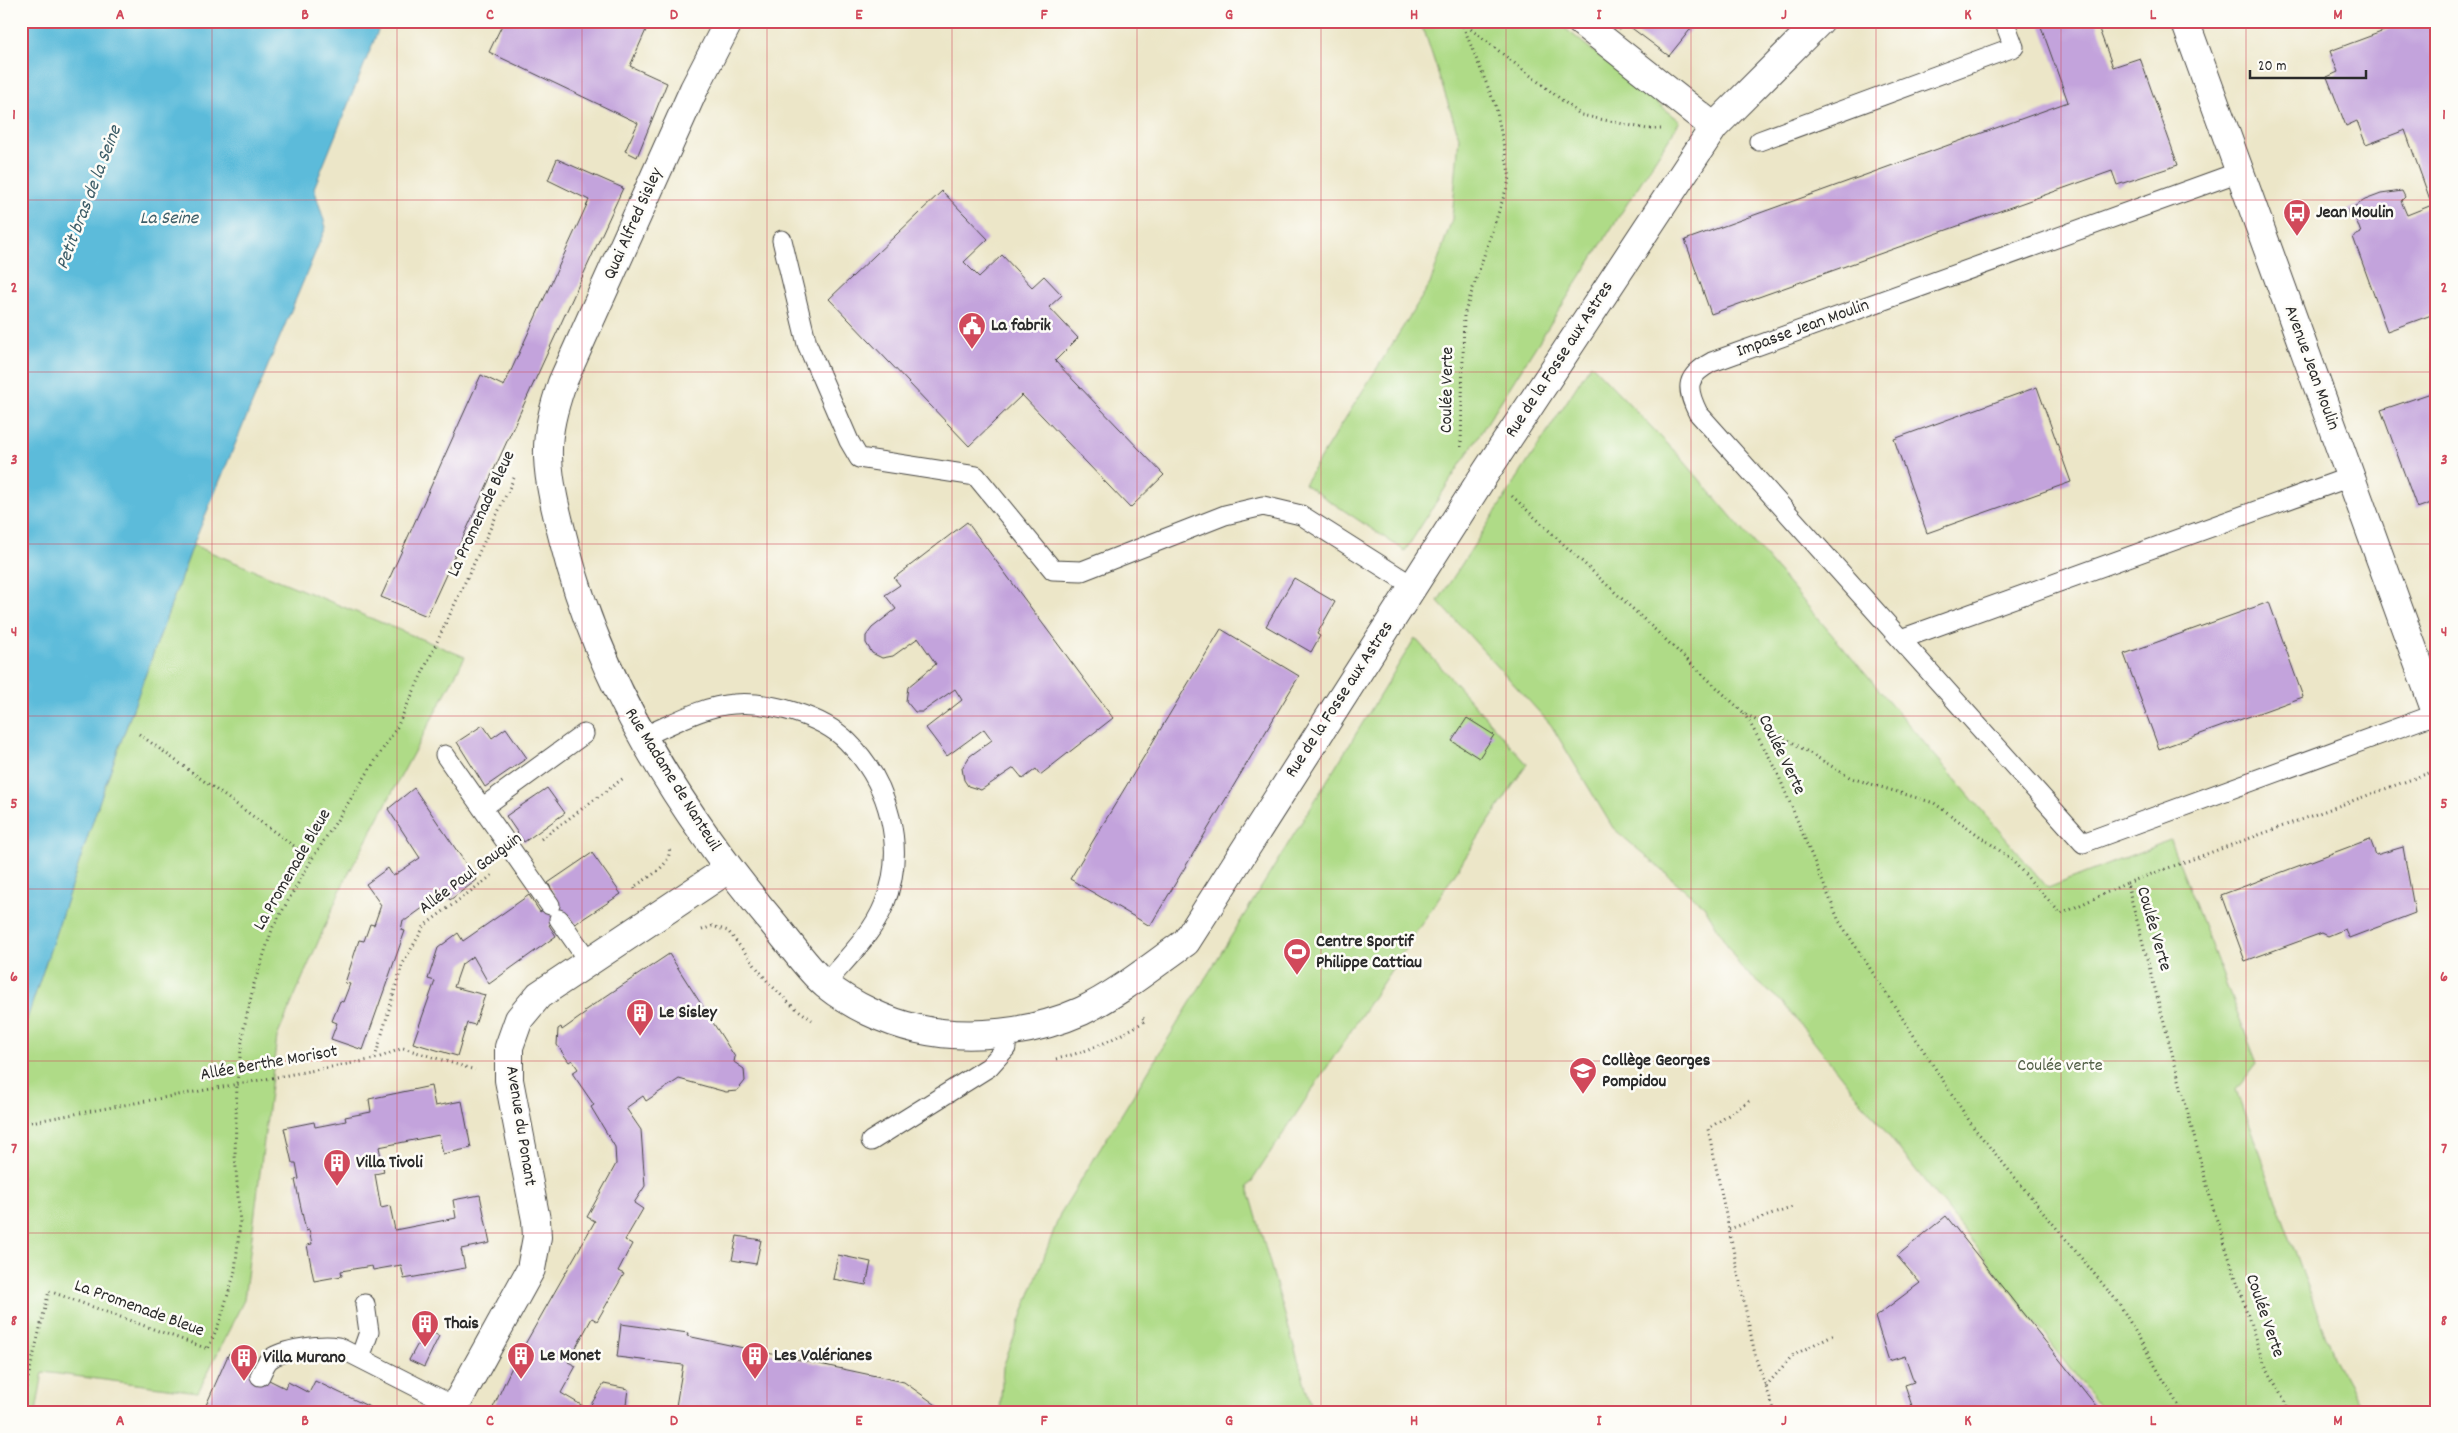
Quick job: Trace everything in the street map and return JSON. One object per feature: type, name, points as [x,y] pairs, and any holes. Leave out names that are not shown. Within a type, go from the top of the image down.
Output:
[{"type":"street","name":"Quai Alfred Sisley","points":[[549,432],[562,383],[694,89],[729,21]]},
{"type":"street","points":[[1580,21],[1714,127]]},
{"type":"street","name":"Rue de la Fosse aux Astres","points":[[728,869],[825,984],[889,1021],[917,1029],[963,1035],[1042,1025],[1081,1011],[1124,987],[1186,942],[1486,472],[1714,127],[1820,21]]},
{"type":"street","name":"Avenue Jean Moulin","points":[[2185,21],[2436,715]]},
{"type":"street","name":"Rue Madame de Nanteuil","points":[[549,432],[548,459],[558,515],[586,618],[629,715],[642,738],[728,869]]},
{"type":"street","name":"Avenue du Ponant","points":[[453,1409],[531,1269],[535,1254],[536,1220],[509,1080],[509,1047],[519,1019],[539,996],[728,869]]},
{"type":"lane","points":[[1759,141],[2014,47],[2004,21]]},
{"type":"lane","name":"Impasse Jean Moulin","points":[[2239,172],[1712,362],[1698,369],[1690,380],[1689,395],[1698,413],[2083,843],[2436,715]]},
{"type":"lane","points":[[782,240],[807,344],[849,441],[860,458],[976,476],[1053,570],[1082,571],[1225,515],[1263,506],[1301,515],[1413,586]]},
{"type":"lane","points":[[1902,639],[2350,477]]},
{"type":"lane","points":[[642,738],[709,709],[734,704],[766,706],[816,720],[847,740],[862,759],[880,790],[890,814],[895,842],[894,876],[884,907],[861,941],[825,984]]},
{"type":"lane","points":[[482,808],[584,734]]},
{"type":"lane","points":[[445,755],[589,962]]},
{"type":"lane","points":[[872,1141],[989,1067],[1006,1048],[1006,1031]]},
{"type":"lane","points":[[360,1358],[369,1332],[365,1304]]},
{"type":"lane","points":[[260,1376],[268,1360],[276,1356],[324,1344],[338,1347],[360,1358],[453,1409]]},
{"type":"path","points":[[1462,22],[1581,115],[1647,129],[1714,127]]},
{"type":"path","name":"Coulée Verte","points":[[1462,22],[1496,107],[1510,178],[1464,315],[1461,448],[1744,713],[1851,778],[1934,803],[2010,858],[2061,914],[2127,883],[2213,1208],[2262,1359],[2290,1412]]},
{"type":"path","name":"La Promenade Bleue","points":[[21,1407],[49,1290],[208,1349],[220,1321],[235,1271],[240,1222],[235,1155],[237,1083],[243,1032],[254,984],[273,927],[312,859],[397,727],[516,476]]},
{"type":"path","name":"Coulée Verte","points":[[1744,713],[1775,767],[1839,921],[1974,1128],[2120,1305],[2182,1412]]},
{"type":"path","points":[[139,734],[312,859]]},
{"type":"path","points":[[2127,883],[2437,770]]},
{"type":"path","name":"Allée Paul Gauguin","points":[[375,1059],[402,965],[425,925],[625,777]]},
{"type":"path","name":"Allée Berthe Morisot","points":[[31,1122],[375,1059],[403,1048],[509,1080]]},
{"type":"path","points":[[1749,1101],[1708,1129],[1756,1359],[1775,1412]]},
{"type":"path","points":[[1729,1230],[1794,1207]]},
{"type":"path","points":[[1766,1387],[1792,1356],[1834,1334]]},
{"type":"green space","points":[[1417,21],[1556,21],[1680,121],[1405,551],[1304,484],[1430,284],[1452,219],[1459,137],[1425,33]]},
{"type":"green space","name":"Coulée verte","points":[[1591,364],[1683,460],[2048,888],[2170,840],[2257,1063],[2236,1090],[2333,1356],[2364,1412],[2104,1412],[1958,1223],[1783,1003],[1741,968],[1704,906],[1613,828],[1551,725],[1438,601]]},
{"type":"green space","points":[[193,545],[465,657],[344,882],[277,1037],[244,1300],[198,1392],[43,1372],[36,1412],[21,1412],[21,1037],[104,788]]},
{"type":"green space","name":"Centre Sportif Philippe Cattiau","points":[[1415,638],[1527,764],[1248,1187],[1313,1412],[1000,1412],[1003,1367],[1060,1214]]},
{"type":"water","name":"La Seine","points":[[21,21],[382,21],[314,188],[326,227],[193,545],[104,788],[21,1037]]},
{"type":"building","points":[[504,21],[650,21],[630,66],[667,83],[637,157],[625,151],[638,123],[489,52]]},
{"type":"building","points":[[1608,21],[1697,21],[1669,56],[1625,23],[1620,30]]},
{"type":"building","points":[[2039,21],[2096,21],[2113,67],[2140,58],[2178,165],[2117,185],[2112,171],[1711,314],[1685,240],[2068,102]]},
{"type":"building","points":[[2411,21],[2437,21],[2437,313],[2387,331],[2353,237],[2361,233],[2356,219],[2349,217],[2347,211],[2365,200],[2381,194],[2402,191],[2405,197],[2401,201],[2407,215],[2432,205],[2405,130],[2366,145],[2357,121],[2346,126],[2327,77],[2338,72],[2330,51]]},
{"type":"building","points":[[557,159],[623,188],[427,616],[381,597],[481,375],[504,386],[589,200],[548,180]]},
{"type":"building","name":"La fabrik","points":[[942,191],[988,239],[964,262],[979,277],[1002,255],[1032,287],[1044,276],[1062,295],[1049,307],[1078,338],[1055,361],[1164,475],[1130,508],[1022,395],[969,446],[829,299]]},
{"type":"building","points":[[2037,387],[2071,482],[1927,533],[1894,439]]},
{"type":"building","points":[[2437,391],[2437,501],[2417,508],[2381,410]]},
{"type":"building","points":[[967,522],[1113,718],[1040,775],[1036,769],[1023,779],[1014,768],[981,790],[968,786],[964,780],[962,768],[970,756],[992,740],[984,729],[947,756],[926,728],[962,700],[955,689],[922,712],[915,712],[906,701],[908,687],[936,664],[918,638],[893,656],[882,658],[872,653],[866,643],[866,636],[872,628],[896,609],[885,595],[900,585],[894,578]]},
{"type":"building","points":[[1294,578],[1335,602],[1317,634],[1320,636],[1311,652],[1266,626]]},
{"type":"building","points":[[2269,602],[2303,697],[2159,749],[2124,654]]},
{"type":"building","points":[[1221,629],[1299,676],[1150,926],[1070,879]]},
{"type":"building","points":[[1467,718],[1494,735],[1479,758],[1452,741]]},
{"type":"building","points":[[483,725],[492,738],[506,728],[527,758],[485,787],[457,742]]},
{"type":"building","points":[[414,788],[477,880],[450,900],[445,892],[406,920],[403,920],[401,930],[405,931],[363,1050],[331,1039],[337,1023],[332,1021],[340,1001],[343,1002],[350,984],[345,983],[359,940],[364,941],[370,924],[374,925],[381,905],[366,884],[388,868],[393,876],[420,858],[388,809]]},
{"type":"building","points":[[547,788],[565,813],[524,842],[506,816]]},
{"type":"building","points":[[2370,839],[2376,855],[2403,847],[2415,913],[2349,938],[2345,929],[2328,936],[2322,933],[2245,961],[2221,895]]},
{"type":"building","points":[[592,853],[621,894],[575,924],[567,913],[549,925],[556,936],[489,984],[473,956],[462,964],[454,987],[485,995],[475,1025],[467,1023],[457,1056],[413,1043],[435,981],[428,979],[438,948],[458,933],[463,941],[529,895],[540,912],[558,900],[548,883]]},
{"type":"building","points":[[669,954],[735,1057],[734,1062],[744,1069],[745,1081],[737,1091],[726,1092],[679,1079],[646,1101],[643,1096],[626,1108],[641,1130],[645,1186],[634,1203],[643,1209],[625,1240],[632,1244],[618,1271],[624,1274],[597,1321],[592,1318],[568,1362],[576,1366],[561,1393],[588,1409],[604,1384],[628,1389],[625,1412],[491,1412],[512,1367],[595,1221],[587,1217],[616,1164],[615,1147],[591,1107],[594,1105],[572,1073],[578,1069],[572,1060],[569,1062],[557,1045],[558,1029],[561,1027],[562,1030],[586,1013],[584,1011]]},
{"type":"building","name":"Villa Tivoli","points":[[431,1086],[435,1106],[462,1101],[471,1148],[443,1154],[439,1135],[379,1147],[384,1172],[375,1174],[381,1208],[390,1206],[395,1230],[456,1218],[453,1200],[480,1195],[490,1243],[461,1249],[465,1268],[404,1279],[401,1265],[373,1270],[372,1266],[341,1271],[342,1276],[314,1281],[307,1245],[312,1244],[309,1230],[306,1231],[295,1180],[299,1179],[296,1163],[292,1163],[284,1128],[314,1122],[315,1127],[346,1121],[345,1117],[371,1112],[369,1099]]},
{"type":"building","points":[[1946,1216],[2101,1412],[1898,1412],[1898,1410],[1912,1406],[1905,1385],[1914,1382],[1905,1356],[1889,1361],[1875,1317],[1920,1283],[1897,1256]]},
{"type":"building","points":[[737,1236],[761,1240],[756,1264],[732,1260]]},
{"type":"building","points":[[838,1255],[871,1262],[866,1285],[833,1279]]},
{"type":"building","name":"Les Valérianes","points":[[621,1324],[688,1333],[687,1336],[904,1382],[946,1412],[675,1412],[683,1365],[617,1357]]},
{"type":"building","name":"Thais","points":[[426,1329],[439,1336],[424,1367],[409,1360]]},
{"type":"building","name":"Villa Murano","points":[[229,1353],[254,1365],[251,1371],[285,1388],[288,1382],[309,1393],[315,1381],[374,1409],[373,1412],[203,1412]]},
{"type":"place","name":"Jean Moulin","points":[[2297,237]]},
{"type":"place","name":"La fabrik","points":[[972,350]]},
{"type":"place","name":"Centre Sportif Philippe Cattiau","points":[[1297,976]]},
{"type":"place","name":"Le Sisley","points":[[640,1037]]},
{"type":"place","name":"Collège Georges Pompidou","points":[[1583,1095]]},
{"type":"place","name":"Villa Tivoli","points":[[337,1187]]},
{"type":"place","name":"Thais","points":[[425,1348]]},
{"type":"place","name":"Le Monet","points":[[521,1380]]},
{"type":"place","name":"Les Valérianes","points":[[755,1380]]},
{"type":"place","name":"Villa Murano","points":[[244,1382]]},
{"type":"water label","name":"Petit bras de la Seine","points":[[90,198]]}]
